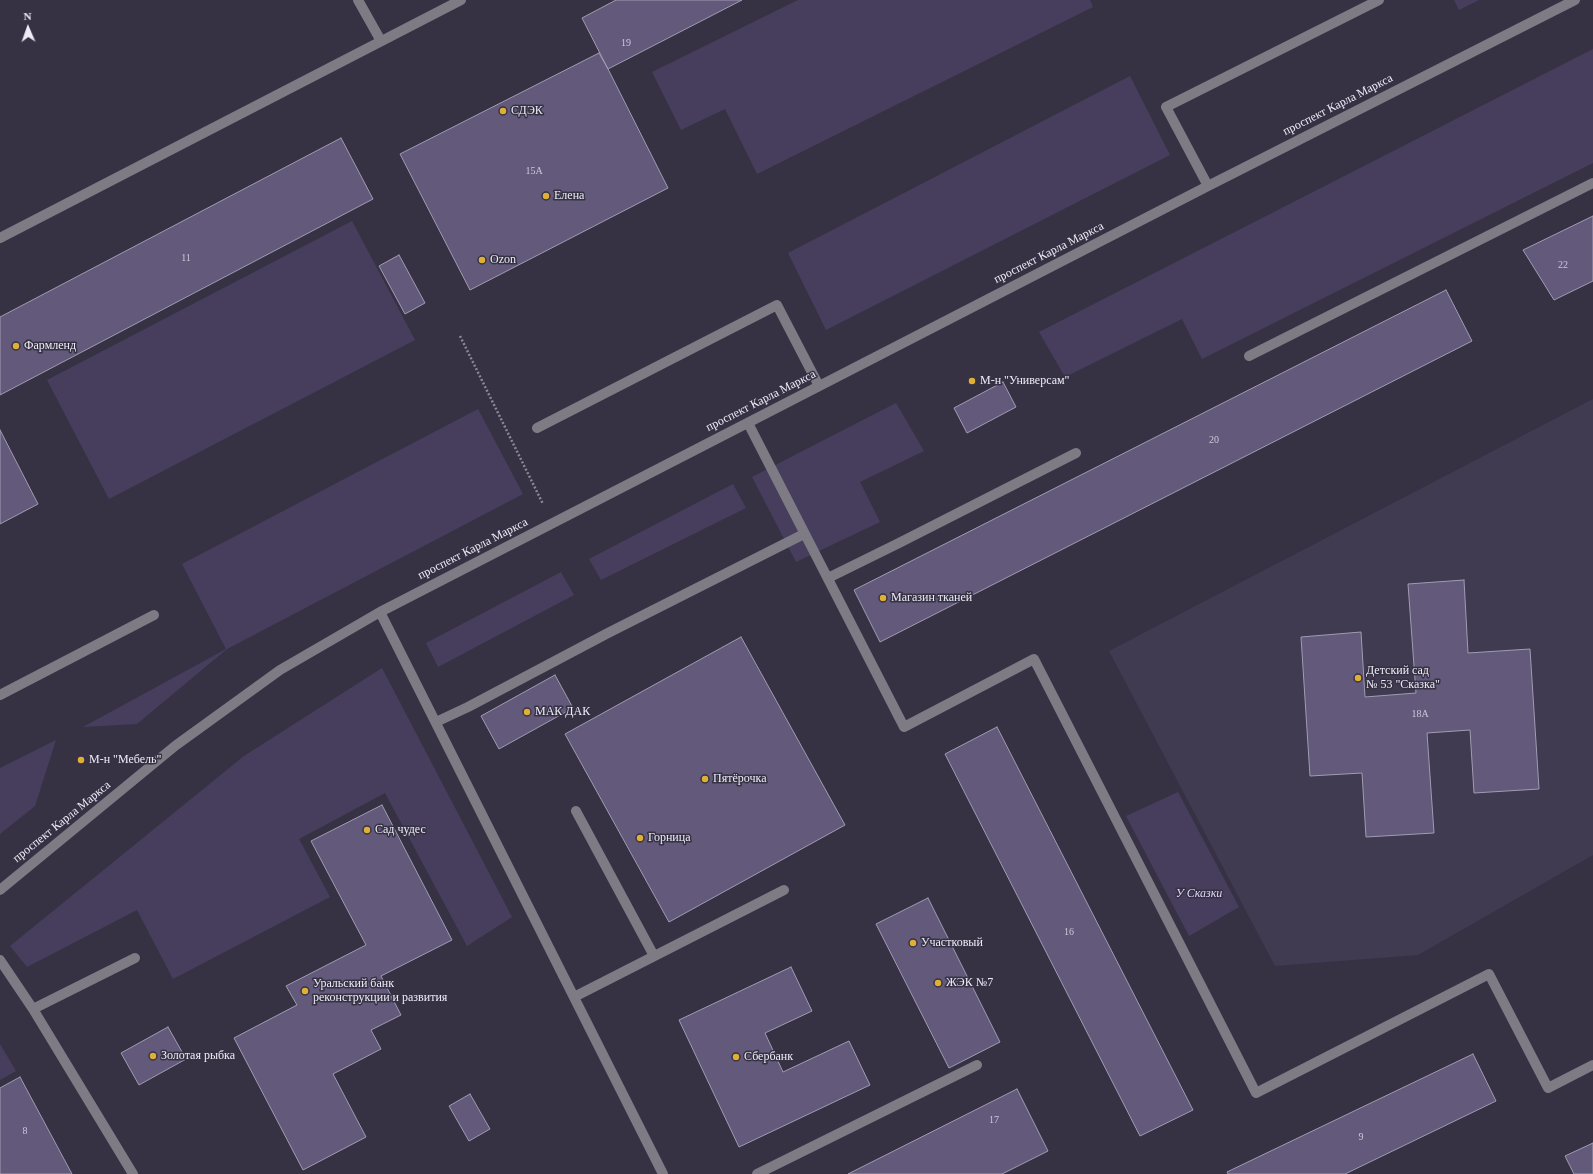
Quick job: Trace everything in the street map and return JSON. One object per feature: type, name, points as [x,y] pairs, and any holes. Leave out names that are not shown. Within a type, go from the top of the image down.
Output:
[{"type":"street","points":[[358,0],[381,42]]},
{"type":"street","points":[[0,238],[461,0]]},
{"type":"street","points":[[1208,186],[1166,107],[1379,0]]},
{"type":"street","name":"проспект Карла Маркса","points":[[0,890],[175,746],[280,670],[380,612],[552,522],[748,423],[1208,186],[1575,0]]},
{"type":"street","points":[[1248,356],[1593,183]]},
{"type":"street","points":[[537,428],[777,305],[819,386]]},
{"type":"street","points":[[748,423],[904,727],[1034,659],[1256,1093],[1489,974],[1548,1088],[1593,1065]]},
{"type":"street","points":[[828,578],[1076,453]]},
{"type":"street","points":[[436,722],[468,708],[614,630],[804,534]]},
{"type":"street","points":[[380,612],[663,1174]]},
{"type":"street","points":[[0,695],[154,615]]},
{"type":"street","points":[[576,811],[654,956]]},
{"type":"street","points":[[574,997],[784,890]]},
{"type":"street","points":[[33,1009],[134,958]]},
{"type":"street","points":[[0,960],[33,1009],[133,1174]]},
{"type":"street","points":[[757,1174],[977,1065]]},
{"type":"path","points":[[460,336],[552,522]]},
{"type":"shaded area","name":"Детский сад № 53 \"Сказка\"","points":[[1593,399],[1593,855],[1418,955],[1275,966],[1109,651]]},
{"type":"green space","points":[[798,0],[1090,0],[1093,7],[757,174],[725,109],[681,130],[652,72]]},
{"type":"green space","points":[[1454,0],[1479,0],[1459,10]]},
{"type":"green space","points":[[1593,49],[1593,163],[1202,359],[1182,319],[1065,377],[1039,332]]},
{"type":"green space","points":[[1130,76],[1170,155],[826,330],[788,253]]},
{"type":"green space","points":[[352,221],[415,340],[109,499],[47,380]]},
{"type":"green space","points":[[896,403],[924,451],[860,482],[880,522],[796,562],[752,477]]},
{"type":"green space","points":[[478,409],[523,494],[227,649],[137,724],[83,727],[226,649],[182,564]]},
{"type":"green space","points":[[733,484],[746,508],[601,580],[589,559]]},
{"type":"green space","points":[[561,572],[574,595],[438,667],[426,643]]},
{"type":"green space","points":[[382,668],[512,917],[467,946],[385,793],[299,839],[330,897],[173,979],[137,910],[27,967],[10,946],[244,756]]},
{"type":"green space","points":[[56,740],[35,806],[0,834],[0,768]]},
{"type":"green space","name":"У Сказки","points":[[1178,792],[1239,907],[1189,936],[1126,816]]},
{"type":"green space","points":[[0,1044],[16,1071],[0,1080]]},
{"type":"building","points":[[616,0],[742,0],[608,69],[582,18]]},
{"type":"building","points":[[599,53],[668,188],[470,290],[400,154]]},
{"type":"building","points":[[341,138],[373,199],[0,395],[0,317]]},
{"type":"building","points":[[1593,216],[1593,281],[1554,300],[1523,250]]},
{"type":"building","points":[[399,255],[425,303],[405,314],[379,266]]},
{"type":"building","points":[[1446,290],[1472,341],[880,642],[854,590]]},
{"type":"building","points":[[1003,382],[1016,407],[967,433],[954,408]]},
{"type":"building","points":[[0,430],[38,504],[0,524]]},
{"type":"building","points":[[1464,580],[1468,653],[1530,649],[1539,789],[1474,793],[1470,730],[1427,733],[1434,833],[1366,837],[1362,773],[1310,776],[1301,637],[1361,632],[1365,697],[1416,693],[1408,584]]},
{"type":"building","name":"Пятёрочка","points":[[741,637],[845,825],[669,922],[565,734]]},
{"type":"building","name":"МАК ДАК","points":[[555,675],[573,708],[499,749],[481,716]]},
{"type":"building","points":[[997,727],[1193,1110],[1140,1136],[945,754]]},
{"type":"building","points":[[382,805],[452,940],[381,976],[401,1015],[371,1030],[381,1049],[333,1074],[366,1137],[303,1170],[234,1038],[297,1005],[286,986],[366,945],[311,841]]},
{"type":"building","name":"ЖЭК №7","points":[[928,898],[1000,1042],[949,1068],[876,924]]},
{"type":"building","name":"Сбербанк","points":[[791,967],[812,1011],[765,1033],[783,1072],[849,1041],[870,1085],[739,1147],[679,1020]]},
{"type":"building","name":"Золотая рыбка","points":[[168,1027],[186,1059],[139,1085],[121,1053]]},
{"type":"building","points":[[1473,1054],[1496,1101],[1345,1174],[1228,1174],[1227,1172]]},
{"type":"building","points":[[20,1077],[72,1174],[0,1174],[0,1088]]},
{"type":"building","points":[[1017,1089],[1048,1151],[1002,1174],[848,1174]]},
{"type":"building","points":[[470,1094],[490,1129],[469,1141],[449,1106]]},
{"type":"building","points":[[1593,1143],[1593,1174],[1574,1174],[1565,1156]]},
{"type":"place","name":"СДЭК","points":[[503,111]]},
{"type":"place","name":"Елена","points":[[546,196]]},
{"type":"place","name":"Ozon","points":[[482,260]]},
{"type":"place","name":"Фармленд","points":[[16,346]]},
{"type":"place","name":"М-н \"Универсам\"","points":[[972,381]]},
{"type":"place","name":"Магазин тканей","points":[[883,598]]},
{"type":"place","name":"Детский сад № 53 \"Сказка\"","points":[[1358,678]]},
{"type":"place","name":"МАК ДАК","points":[[527,712]]},
{"type":"place","name":"М-н \"Мебель\"","points":[[81,760]]},
{"type":"place","name":"Пятёрочка","points":[[705,779]]},
{"type":"place","name":"Сад чудес","points":[[367,830]]},
{"type":"place","name":"Горница","points":[[640,838]]},
{"type":"place","name":"Участковый","points":[[913,943]]},
{"type":"place","name":"ЖЭК №7","points":[[938,983]]},
{"type":"place","name":"Уральский банк реконструкции и развития","points":[[305,991]]},
{"type":"place","name":"Золотая рыбка","points":[[153,1056]]},
{"type":"place","name":"Сбербанк","points":[[736,1057]]}]
